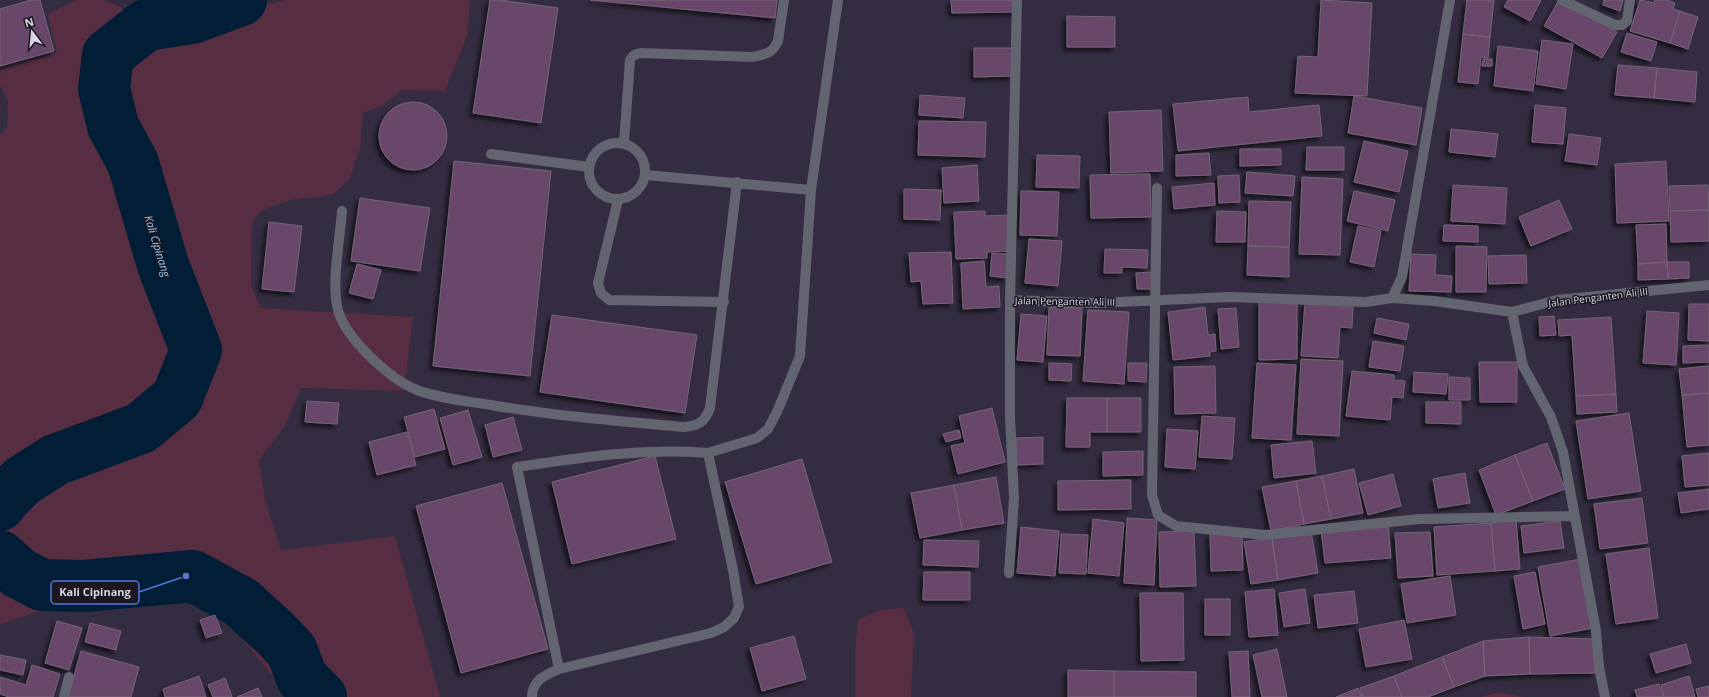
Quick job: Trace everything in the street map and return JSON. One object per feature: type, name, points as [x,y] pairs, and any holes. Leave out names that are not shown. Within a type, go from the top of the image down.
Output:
[{"type":"street","points":[[624,143],[630,60],[632,56],[641,53],[753,57],[767,54],[775,47],[778,41],[784,0]]},
{"type":"street","points":[[559,669],[517,467],[590,456],[635,452],[675,451],[708,454],[758,438],[768,429],[778,412],[800,356],[811,190],[838,0]]},
{"type":"street","points":[[1010,300],[1017,0]]},
{"type":"street","points":[[1392,298],[1402,277],[1450,0]]},
{"type":"street","points":[[1562,0],[1615,25],[1622,25],[1627,21],[1630,0]]},
{"type":"street","points":[[624,143],[636,149],[645,160],[646,175],[636,193],[618,200],[602,195],[591,183],[589,167],[595,153],[608,144],[624,143]]},
{"type":"street","points":[[491,154],[589,167]]},
{"type":"street","points":[[646,175],[737,182],[811,190]]},
{"type":"street","points":[[342,211],[335,293],[338,311],[347,330],[360,347],[401,382],[416,390],[435,396],[542,414],[684,427],[693,426],[702,422],[707,416],[710,408],[724,302],[737,182]]},
{"type":"street","points":[[1157,188],[1152,495],[1158,515],[1176,526],[1264,535],[1420,519],[1575,516]]},
{"type":"street","points":[[618,200],[598,283],[601,293],[609,300],[724,302]]},
{"type":"street","name":"Jalan Penganten Ali III","points":[[1009,574],[1014,498],[1010,416],[1010,300],[1097,303],[1229,297],[1366,302],[1392,298],[1434,301],[1512,312],[1557,300],[1709,285]]},
{"type":"street","points":[[1512,312],[1523,366],[1551,417],[1563,452],[1596,631],[1599,667],[1605,697]]},
{"type":"street","points":[[532,697],[532,689],[539,679],[559,669],[711,633],[724,627],[734,618],[739,607],[708,454]]},
{"type":"street","points":[[64,697],[69,677]]},
{"type":"shaded area","points":[[75,0],[104,0],[121,7],[128,17],[277,3],[283,0],[470,0],[467,36],[445,91],[402,90],[382,106],[363,113],[360,148],[349,180],[333,194],[291,200],[262,210],[252,223],[251,285],[261,308],[413,317],[404,391],[301,388],[286,424],[259,460],[265,500],[281,550],[395,536],[440,697],[290,697],[215,606],[171,597],[130,603],[54,607],[0,624],[0,134],[7,127],[8,101],[0,85],[0,70],[57,53],[48,14]]},
{"type":"shaded area","points":[[904,608],[914,634],[911,697],[855,697],[855,649],[858,620],[880,610]]},
{"type":"shaded area","points":[[1498,692],[1523,697],[1481,697]]},
{"type":"building","points":[[31,0],[40,0],[54,51],[0,66],[0,9]]},
{"type":"building","points":[[490,0],[558,8],[541,123],[473,113]]},
{"type":"building","points":[[590,0],[777,0],[775,18]]},
{"type":"building","points":[[951,0],[1016,0],[1016,12],[952,13]]},
{"type":"building","points":[[1321,0],[1372,3],[1367,96],[1295,93],[1298,56],[1318,57]]},
{"type":"building","points":[[1467,0],[1494,0],[1490,37],[1463,34]]},
{"type":"building","points":[[1508,0],[1541,0],[1530,21],[1504,7]]},
{"type":"building","points":[[1559,0],[1617,32],[1602,58],[1544,26]]},
{"type":"building","points":[[1604,0],[1623,0],[1620,11],[1603,5]]},
{"type":"building","points":[[1640,0],[1654,3],[1655,0],[1667,0],[1675,3],[1673,9],[1680,11],[1670,43],[1630,31]]},
{"type":"building","points":[[1680,11],[1698,17],[1688,49],[1670,43]]},
{"type":"building","points":[[1067,16],[1115,17],[1115,47],[1067,47]]},
{"type":"building","points":[[1627,33],[1657,42],[1651,61],[1621,52]]},
{"type":"building","points":[[1463,34],[1490,37],[1488,58],[1481,57],[1478,84],[1458,82]]},
{"type":"building","points":[[1542,40],[1573,44],[1566,89],[1536,84]]},
{"type":"building","points":[[1498,46],[1538,51],[1533,91],[1494,86]]},
{"type":"building","points":[[974,48],[1013,48],[1013,76],[974,77]]},
{"type":"building","points":[[1483,59],[1492,59],[1492,66],[1482,66]]},
{"type":"building","points":[[1618,65],[1657,68],[1654,98],[1615,95]]},
{"type":"building","points":[[1657,68],[1697,72],[1695,102],[1654,98]]},
{"type":"building","points":[[920,95],[965,98],[963,118],[919,115]]},
{"type":"building","points":[[1354,96],[1422,108],[1416,145],[1348,133]]},
{"type":"building","points":[[1248,97],[1249,112],[1319,105],[1322,136],[1178,151],[1173,104]]},
{"type":"building","points":[[413,102],[426,105],[437,112],[444,123],[447,136],[444,149],[437,160],[426,167],[413,170],[400,167],[389,160],[382,149],[379,136],[382,123],[389,112],[400,105]]},
{"type":"building","points":[[1535,105],[1566,108],[1563,144],[1532,142]]},
{"type":"building","points":[[1161,110],[1163,171],[1111,173],[1109,112]]},
{"type":"building","points":[[919,121],[986,122],[985,157],[918,155]]},
{"type":"building","points":[[1451,129],[1498,134],[1495,157],[1449,152]]},
{"type":"building","points":[[1569,134],[1601,138],[1597,165],[1565,161]]},
{"type":"building","points":[[1364,141],[1408,151],[1399,192],[1354,182]]},
{"type":"building","points":[[1307,147],[1344,147],[1344,170],[1306,170]]},
{"type":"building","points":[[1240,149],[1281,149],[1281,165],[1240,166]]},
{"type":"building","points":[[1209,153],[1211,175],[1176,176],[1176,155]]},
{"type":"building","points":[[1037,155],[1080,156],[1079,188],[1036,187]]},
{"type":"building","points":[[454,161],[551,171],[530,376],[433,366]]},
{"type":"building","points":[[1666,161],[1669,221],[1617,223],[1615,164]]},
{"type":"building","points":[[977,165],[979,201],[944,203],[942,168]]},
{"type":"building","points":[[1247,172],[1295,176],[1293,196],[1245,193]]},
{"type":"building","points":[[1150,174],[1151,217],[1091,218],[1090,175]]},
{"type":"building","points":[[1239,175],[1240,202],[1219,203],[1218,176]]},
{"type":"building","points":[[1302,177],[1343,179],[1340,255],[1299,254]]},
{"type":"building","points":[[1214,183],[1215,205],[1174,209],[1172,187]]},
{"type":"building","points":[[1453,185],[1507,188],[1505,224],[1451,221]]},
{"type":"building","points":[[1708,185],[1709,210],[1670,211],[1669,186]]},
{"type":"building","points":[[904,189],[941,190],[940,220],[904,219]]},
{"type":"building","points":[[1021,191],[1059,192],[1057,236],[1020,235]]},
{"type":"building","points":[[1354,191],[1395,200],[1388,231],[1347,221]]},
{"type":"building","points":[[360,198],[430,208],[420,271],[351,261]]},
{"type":"building","points":[[1559,200],[1572,229],[1531,246],[1519,217]]},
{"type":"building","points":[[1249,201],[1291,202],[1289,247],[1248,246]]},
{"type":"building","points":[[1709,210],[1709,241],[1671,242],[1670,211]]},
{"type":"building","points":[[985,211],[985,216],[1008,215],[1010,251],[987,252],[987,258],[956,259],[954,212]]},
{"type":"building","points":[[1217,211],[1246,212],[1245,242],[1216,242]]},
{"type":"building","points":[[269,222],[302,226],[294,292],[262,289]]},
{"type":"building","points":[[1666,224],[1667,262],[1638,264],[1636,225]]},
{"type":"building","points":[[1444,225],[1478,226],[1478,242],[1443,241]]},
{"type":"building","points":[[1358,226],[1381,231],[1374,267],[1350,262]]},
{"type":"building","points":[[1029,239],[1062,241],[1058,286],[1025,283]]},
{"type":"building","points":[[1248,246],[1289,247],[1289,277],[1247,275]]},
{"type":"building","points":[[1456,246],[1487,247],[1486,292],[1456,292]]},
{"type":"building","points":[[1105,249],[1148,250],[1147,268],[1122,267],[1122,273],[1104,273]]},
{"type":"building","points":[[951,252],[953,303],[923,304],[921,281],[911,282],[909,253]]},
{"type":"building","points":[[992,253],[1009,254],[1007,278],[990,276]]},
{"type":"building","points":[[1411,254],[1436,255],[1435,275],[1452,276],[1451,292],[1409,291]]},
{"type":"building","points":[[1526,255],[1527,283],[1489,284],[1488,256]]},
{"type":"building","points":[[984,261],[986,287],[999,286],[1000,307],[963,309],[961,263]]},
{"type":"building","points":[[1667,262],[1689,262],[1689,278],[1668,279]]},
{"type":"building","points":[[1667,262],[1668,279],[1638,280],[1638,264]]},
{"type":"building","points":[[357,264],[381,270],[373,299],[349,293]]},
{"type":"building","points":[[1152,272],[1152,289],[1137,289],[1136,273]]},
{"type":"building","points":[[1259,302],[1297,302],[1297,359],[1259,360]]},
{"type":"building","points":[[1305,302],[1342,304],[1341,307],[1353,307],[1352,328],[1340,327],[1338,358],[1301,356]]},
{"type":"building","points":[[1689,304],[1709,304],[1709,341],[1688,340]]},
{"type":"building","points":[[1049,307],[1082,308],[1080,356],[1047,355]]},
{"type":"building","points":[[1205,307],[1208,335],[1215,334],[1216,351],[1210,352],[1210,356],[1173,360],[1168,312]]},
{"type":"building","points":[[1236,308],[1239,347],[1221,349],[1218,309]]},
{"type":"building","points":[[1088,310],[1129,312],[1124,384],[1083,381]]},
{"type":"building","points":[[1647,311],[1679,313],[1676,365],[1643,363]]},
{"type":"building","points":[[1021,314],[1047,316],[1043,362],[1017,360]]},
{"type":"building","points":[[552,315],[697,335],[685,413],[540,392]]},
{"type":"building","points":[[1554,316],[1556,335],[1540,336],[1539,317]]},
{"type":"building","points":[[1611,317],[1616,394],[1576,396],[1572,335],[1559,336],[1558,320]]},
{"type":"building","points":[[1377,318],[1409,324],[1406,340],[1374,333]]},
{"type":"building","points":[[1373,341],[1404,346],[1400,371],[1369,367]]},
{"type":"building","points":[[1709,345],[1709,362],[1683,363],[1683,346]]},
{"type":"building","points":[[1301,359],[1343,361],[1339,436],[1297,434]]},
{"type":"building","points":[[1479,362],[1517,362],[1517,402],[1480,402]]},
{"type":"building","points":[[1049,363],[1072,364],[1071,381],[1049,380]]},
{"type":"building","points":[[1128,363],[1147,363],[1146,382],[1128,381]]},
{"type":"building","points":[[1257,363],[1296,365],[1291,440],[1252,438]]},
{"type":"building","points":[[1215,366],[1216,413],[1175,414],[1174,367]]},
{"type":"building","points":[[1709,366],[1709,393],[1682,395],[1679,369]]},
{"type":"building","points":[[1352,371],[1394,375],[1394,380],[1405,381],[1403,398],[1392,397],[1390,420],[1346,416]]},
{"type":"building","points":[[1414,372],[1448,374],[1446,394],[1413,392]]},
{"type":"building","points":[[1449,377],[1470,378],[1470,400],[1449,400]]},
{"type":"building","points":[[1709,393],[1709,445],[1687,447],[1682,395]]},
{"type":"building","points":[[1616,394],[1617,412],[1577,414],[1576,396]]},
{"type":"building","points":[[1067,398],[1107,398],[1107,432],[1090,432],[1090,447],[1066,447]]},
{"type":"building","points":[[1107,398],[1141,398],[1141,432],[1107,432]]},
{"type":"building","points":[[307,401],[339,403],[337,424],[305,422]]},
{"type":"building","points":[[1426,402],[1461,402],[1461,424],[1426,423]]},
{"type":"building","points":[[992,408],[1005,462],[958,474],[951,446],[965,443],[959,416]]},
{"type":"building","points":[[434,409],[445,449],[415,457],[404,417]]},
{"type":"building","points":[[468,410],[482,457],[453,465],[440,418]]},
{"type":"building","points":[[1629,413],[1641,491],[1588,499],[1576,421]]},
{"type":"building","points":[[1202,416],[1235,418],[1232,459],[1199,457]]},
{"type":"building","points":[[513,417],[522,450],[493,457],[485,425]]},
{"type":"building","points":[[1167,429],[1198,431],[1195,469],[1165,467]]},
{"type":"building","points":[[959,430],[961,438],[946,442],[943,434]]},
{"type":"building","points":[[407,432],[416,465],[377,475],[369,442]]},
{"type":"building","points":[[1043,437],[1043,464],[1017,465],[1016,438]]},
{"type":"building","points":[[1312,441],[1316,473],[1274,478],[1271,445]]},
{"type":"building","points":[[1547,443],[1565,489],[1533,501],[1515,455]]},
{"type":"building","points":[[1143,451],[1143,475],[1103,476],[1103,452]]},
{"type":"building","points":[[1709,453],[1709,485],[1685,487],[1682,456]]},
{"type":"building","points":[[1515,455],[1533,501],[1496,515],[1479,470]]},
{"type":"building","points":[[655,456],[676,539],[572,564],[552,482]]},
{"type":"building","points":[[802,459],[832,562],[756,584],[725,482]]},
{"type":"building","points":[[1354,469],[1363,513],[1331,519],[1322,476]]},
{"type":"building","points":[[1465,473],[1470,503],[1438,508],[1433,479]]},
{"type":"building","points":[[1393,474],[1401,506],[1368,515],[1359,483]]},
{"type":"building","points":[[1322,476],[1331,519],[1304,524],[1296,481]]},
{"type":"building","points":[[996,477],[1004,523],[962,530],[954,485]]},
{"type":"building","points":[[1131,480],[1131,509],[1058,510],[1058,481]]},
{"type":"building","points":[[1296,481],[1304,524],[1271,531],[1262,487]]},
{"type":"building","points":[[502,483],[548,649],[461,673],[416,506]]},
{"type":"building","points":[[954,485],[962,530],[920,538],[911,493]]},
{"type":"building","points":[[1709,489],[1709,509],[1681,513],[1678,493]]},
{"type":"building","points":[[1642,498],[1648,543],[1600,549],[1594,504]]},
{"type":"building","points":[[1127,518],[1157,520],[1154,585],[1124,583]]},
{"type":"building","points":[[1093,519],[1124,523],[1119,576],[1088,573]]},
{"type":"building","points":[[1516,520],[1520,569],[1495,571],[1491,523]]},
{"type":"building","points":[[1560,521],[1564,548],[1524,553],[1521,526]]},
{"type":"building","points":[[1491,523],[1495,571],[1437,575],[1434,527]]},
{"type":"building","points":[[1388,524],[1391,558],[1325,563],[1321,530]]},
{"type":"building","points":[[1021,527],[1059,531],[1055,576],[1017,573]]},
{"type":"building","points":[[1194,531],[1196,586],[1160,587],[1159,532]]},
{"type":"building","points":[[1311,531],[1318,573],[1278,580],[1272,538]]},
{"type":"building","points":[[1430,532],[1433,576],[1398,578],[1395,533]]},
{"type":"building","points":[[1242,533],[1243,570],[1211,571],[1210,534]]},
{"type":"building","points":[[1061,534],[1088,535],[1086,574],[1059,573]]},
{"type":"building","points":[[1272,538],[1278,580],[1251,584],[1244,542]]},
{"type":"building","points":[[924,540],[979,541],[978,567],[923,565]]},
{"type":"building","points":[[1649,548],[1658,618],[1616,624],[1606,554]]},
{"type":"building","points":[[1581,559],[1594,628],[1550,636],[1538,567]]},
{"type":"building","points":[[924,572],[970,572],[970,600],[923,600]]},
{"type":"building","points":[[1535,572],[1545,624],[1523,629],[1514,576]]},
{"type":"building","points":[[1450,576],[1456,615],[1407,623],[1401,584]]},
{"type":"building","points":[[1274,589],[1278,635],[1249,637],[1245,592]]},
{"type":"building","points":[[1305,589],[1310,623],[1284,627],[1279,593]]},
{"type":"building","points":[[1354,591],[1358,623],[1318,628],[1314,595]]},
{"type":"building","points":[[1140,593],[1183,593],[1184,660],[1141,661]]},
{"type":"building","points":[[1205,599],[1230,599],[1230,635],[1205,635]]},
{"type":"building","points":[[215,615],[222,633],[206,638],[200,620]]},
{"type":"building","points":[[1404,620],[1412,659],[1366,667],[1359,629]]},
{"type":"building","points":[[57,621],[82,628],[69,670],[45,663]]},
{"type":"building","points":[[90,623],[121,631],[116,650],[85,642]]},
{"type":"building","points":[[794,636],[806,679],[762,691],[750,648]]},
{"type":"building","points":[[1529,637],[1530,674],[1485,676],[1483,641]]},
{"type":"building","points":[[1529,637],[1596,639],[1595,673],[1530,674]]},
{"type":"building","points":[[1483,641],[1485,676],[1454,687],[1442,657]]},
{"type":"building","points":[[1686,644],[1691,663],[1656,673],[1650,654]]},
{"type":"building","points":[[1277,649],[1287,697],[1262,697],[1253,655]]},
{"type":"building","points":[[81,651],[139,667],[131,697],[68,697]]},
{"type":"building","points":[[1248,651],[1250,697],[1232,697],[1229,652]]},
{"type":"building","points":[[0,655],[26,660],[23,675],[0,670]]},
{"type":"building","points":[[1442,657],[1454,687],[1428,697],[1402,697],[1394,676]]},
{"type":"building","points":[[32,665],[60,674],[53,697],[9,697],[0,694],[0,677],[26,685]]},
{"type":"building","points":[[1068,670],[1114,671],[1114,697],[1068,697]]},
{"type":"building","points":[[1114,671],[1196,672],[1196,697],[1114,697]]},
{"type":"building","points":[[199,676],[206,697],[165,697],[163,689]]},
{"type":"building","points":[[1394,676],[1402,697],[1363,697],[1360,688]]},
{"type":"building","points":[[1689,676],[1695,697],[1664,697],[1661,685]]},
{"type":"building","points":[[225,678],[232,697],[213,697],[208,685]]},
{"type":"building","points":[[1659,684],[1663,697],[1637,697],[1635,690]]},
{"type":"building","points":[[1709,686],[1709,697],[1698,697],[1696,689]]},
{"type":"building","points":[[258,688],[262,697],[237,697]]},
{"type":"building","points":[[1358,688],[1362,697],[1336,697]]},
{"type":"waterway","name":"Kali Cipinang","points":[[0,505],[1,502],[22,481],[55,460],[141,428],[177,398],[196,350],[163,265],[133,163],[113,126],[104,89],[108,55],[146,25],[192,18],[241,0]]},
{"type":"waterway","name":"Kali Cipinang","points":[[0,556],[19,573],[42,585],[84,586],[193,576],[241,602],[276,634],[292,651],[302,678],[321,697]]},
{"type":"place","name":"Kali Cipinang","points":[[186,576]]}]
